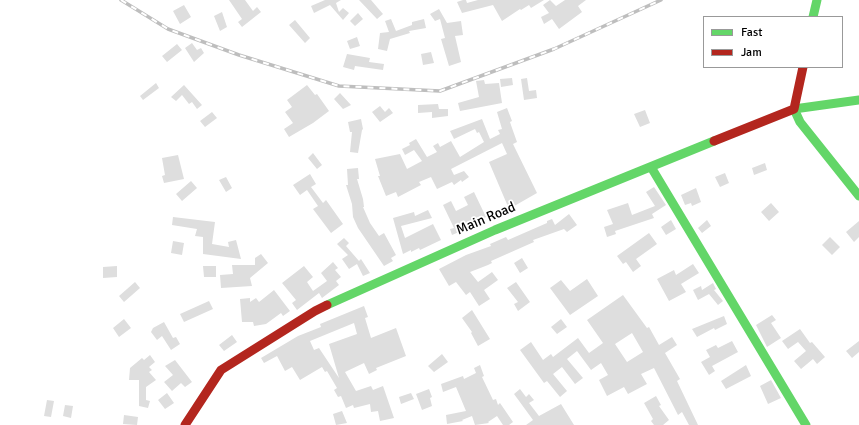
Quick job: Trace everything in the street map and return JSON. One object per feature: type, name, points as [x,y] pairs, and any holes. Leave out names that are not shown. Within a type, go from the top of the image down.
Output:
[{"type":"main road","points":[[813,16],[817,0]]},
{"type":"main road","points":[[803,68],[794,109],[800,122],[859,196]]},
{"type":"main road","name":"Main Road","points":[[185,425],[220,370],[315,311],[495,230],[794,109],[859,100]]},
{"type":"main road","points":[[651,167],[806,425]]},
{"type":"building","points":[[229,0],[245,0],[253,11],[257,7],[261,12],[242,27],[238,22],[242,19]]},
{"type":"building","points":[[325,0],[341,0],[336,3],[339,12],[343,8],[349,13],[343,20],[330,5],[314,13],[311,6]]},
{"type":"building","points":[[359,0],[371,0],[383,14],[377,19]]},
{"type":"building","points":[[466,0],[467,3],[478,0],[544,0],[531,8],[529,5],[521,10],[520,9],[502,21],[493,5],[462,13],[457,2]]},
{"type":"building","points":[[550,0],[556,6],[565,0],[586,0],[578,6],[582,12],[559,29],[552,19],[544,24],[541,17],[549,13],[543,5]]},
{"type":"building","points":[[184,5],[191,17],[180,24],[173,11]]},
{"type":"building","points":[[439,9],[447,23],[461,21],[463,35],[455,36],[461,62],[449,66],[441,39],[445,38],[440,19],[435,21],[430,14]]},
{"type":"building","points":[[222,12],[227,27],[220,31],[214,16]]},
{"type":"building","points":[[358,13],[363,19],[355,26],[350,21]]},
{"type":"building","points":[[391,19],[396,31],[412,25],[412,22],[424,19],[426,28],[409,31],[410,33],[390,39],[387,51],[378,49],[380,33],[389,32],[385,21]]},
{"type":"building","points":[[295,20],[310,38],[305,43],[289,25]]},
{"type":"building","points":[[357,37],[360,46],[350,49],[347,41]]},
{"type":"building","points":[[192,43],[197,50],[201,48],[204,53],[194,62],[185,48]]},
{"type":"building","points":[[177,44],[182,50],[167,62],[162,56]]},
{"type":"building","points":[[431,52],[434,63],[423,65],[421,54]]},
{"type":"building","points":[[347,54],[370,58],[369,62],[384,64],[383,70],[355,66],[354,70],[343,67]]},
{"type":"building","points":[[512,78],[513,85],[501,87],[500,79]]},
{"type":"building","points":[[527,78],[529,91],[536,90],[537,98],[524,100],[521,79]]},
{"type":"building","points":[[484,80],[485,84],[499,83],[502,103],[460,111],[458,103],[479,97],[476,81]]},
{"type":"building","points":[[156,83],[159,88],[143,100],[140,96]]},
{"type":"building","points":[[184,85],[202,105],[197,109],[192,102],[189,104],[182,95],[176,101],[171,97]]},
{"type":"building","points":[[307,85],[315,95],[317,94],[329,111],[313,123],[289,137],[284,129],[293,123],[285,112],[292,107],[287,100]]},
{"type":"building","points":[[340,93],[351,105],[343,109],[334,99]]},
{"type":"building","points":[[438,104],[439,109],[448,109],[448,116],[432,118],[432,112],[418,113],[418,105]]},
{"type":"building","points":[[380,106],[385,112],[389,108],[393,113],[380,122],[372,112]]},
{"type":"building","points":[[507,108],[517,142],[513,144],[537,193],[509,209],[489,162],[507,154],[502,143],[451,169],[454,175],[464,171],[469,177],[462,182],[461,180],[454,185],[452,182],[437,189],[431,177],[419,182],[421,185],[398,197],[396,192],[386,196],[378,176],[380,176],[375,159],[400,154],[407,169],[422,161],[414,150],[405,155],[402,149],[410,145],[409,143],[416,139],[427,157],[437,152],[433,146],[438,143],[440,147],[451,141],[460,157],[484,142],[479,132],[477,133],[475,129],[454,139],[450,131],[482,119],[490,139],[500,134],[498,130],[502,129],[497,112]]},
{"type":"building","points":[[645,110],[650,123],[640,127],[634,114]]},
{"type":"building","points":[[212,112],[217,118],[205,127],[200,121]]},
{"type":"building","points":[[361,119],[363,129],[358,153],[350,152],[352,132],[350,132],[348,122]]},
{"type":"building","points":[[313,153],[322,165],[317,169],[308,158]]},
{"type":"building","points":[[178,155],[184,179],[164,183],[162,176],[165,175],[162,158]]},
{"type":"building","points":[[765,163],[767,170],[754,175],[752,168]]},
{"type":"building","points":[[358,168],[359,179],[357,179],[363,199],[363,207],[370,223],[379,236],[384,233],[396,255],[391,258],[393,261],[384,266],[358,228],[353,217],[352,204],[346,185],[348,185],[347,169]]},
{"type":"building","points":[[725,173],[729,183],[720,187],[715,177]]},
{"type":"building","points":[[310,174],[316,184],[311,187],[323,203],[326,200],[343,224],[331,233],[313,209],[318,206],[307,190],[300,195],[293,185]]},
{"type":"building","points":[[226,177],[232,188],[226,192],[219,180]]},
{"type":"building","points":[[191,181],[197,188],[182,201],[176,194]]},
{"type":"building","points":[[654,187],[666,205],[652,214],[654,218],[615,231],[616,234],[607,237],[604,227],[613,224],[607,210],[628,203],[632,215],[655,206],[646,192]]},
{"type":"building","points":[[696,188],[701,202],[692,206],[691,203],[685,205],[681,195]]},
{"type":"building","points":[[474,192],[486,217],[477,222],[478,224],[452,235],[450,229],[454,228],[443,205],[451,201],[456,211],[468,205],[464,197]]},
{"type":"building","points":[[771,203],[779,212],[769,221],[761,212]]},
{"type":"building","points":[[428,210],[432,218],[401,226],[405,238],[433,224],[441,240],[420,250],[419,248],[403,254],[393,218],[414,212],[415,216]]},
{"type":"building","points":[[569,214],[577,225],[567,232],[564,229],[533,240],[534,242],[491,261],[492,263],[488,265],[470,272],[478,282],[492,272],[498,280],[484,290],[490,299],[479,306],[470,292],[466,295],[456,282],[449,286],[439,269],[466,255],[491,246],[490,244],[506,237],[508,240],[547,223],[547,221],[552,219],[555,225]]},
{"type":"building","points":[[173,217],[215,222],[212,244],[229,247],[228,242],[236,240],[241,259],[203,254],[203,237],[195,236],[197,229],[172,225]]},
{"type":"building","points":[[671,220],[676,229],[666,235],[661,227]]},
{"type":"building","points":[[707,220],[711,226],[702,233],[698,228]]},
{"type":"building","points":[[859,221],[859,237],[854,242],[846,232]]},
{"type":"building","points":[[649,233],[657,244],[636,259],[641,266],[633,272],[626,262],[623,264],[617,256]]},
{"type":"building","points":[[830,237],[840,247],[832,255],[822,245]]},
{"type":"building","points":[[344,238],[349,243],[346,246],[359,261],[361,259],[370,273],[363,276],[357,264],[349,269],[342,259],[348,255],[337,244]]},
{"type":"building","points":[[173,241],[184,243],[182,255],[171,253]]},
{"type":"building","points":[[261,254],[268,263],[250,278],[252,286],[221,288],[220,275],[233,274],[232,265],[255,265],[255,258]]},
{"type":"building","points":[[522,258],[528,268],[520,273],[514,263]]},
{"type":"building","points":[[333,262],[338,268],[335,270],[341,277],[336,281],[339,285],[322,298],[319,293],[297,310],[292,303],[296,300],[282,283],[304,266],[313,277],[307,282],[313,291],[327,281],[321,273]]},
{"type":"building","points":[[693,264],[699,273],[681,284],[686,292],[669,301],[657,279],[674,270],[676,275]]},
{"type":"building","points":[[117,266],[117,277],[103,278],[103,267]]},
{"type":"building","points":[[203,266],[216,266],[216,277],[204,277]]},
{"type":"building","points":[[587,279],[598,296],[570,315],[550,288],[561,280],[570,291]]},
{"type":"building","points":[[135,282],[140,288],[124,302],[119,296]]},
{"type":"building","points":[[516,282],[530,302],[518,311],[514,304],[518,302],[507,288]]},
{"type":"building","points":[[713,283],[716,289],[714,290],[723,301],[718,305],[709,294],[698,300],[693,290],[701,286],[702,290]]},
{"type":"building","points":[[274,290],[290,311],[283,316],[281,313],[266,324],[254,326],[253,322],[242,322],[240,299],[250,298],[250,302],[256,298],[259,302]]},
{"type":"building","points":[[623,295],[647,328],[649,327],[659,345],[672,337],[677,345],[665,353],[680,379],[677,381],[698,425],[689,425],[682,412],[678,415],[654,368],[641,374],[647,384],[628,394],[624,387],[607,396],[599,380],[608,375],[601,363],[591,370],[577,351],[567,359],[583,378],[575,384],[562,367],[553,374],[567,391],[560,397],[547,381],[544,383],[520,350],[531,342],[543,360],[551,354],[553,357],[578,338],[589,353],[603,343],[587,320]],"holes":[[[632,333],[643,352],[627,362],[615,344]]]},
{"type":"building","points":[[209,301],[213,309],[184,322],[180,314]]},
{"type":"building","points":[[364,306],[368,317],[365,318],[371,338],[396,328],[406,356],[376,368],[377,370],[369,374],[364,363],[345,372],[356,391],[371,386],[373,390],[383,386],[394,418],[380,421],[378,411],[371,412],[370,404],[354,408],[353,405],[346,408],[341,396],[338,397],[334,390],[337,388],[327,371],[325,372],[322,367],[300,380],[292,367],[285,371],[277,356],[264,363],[261,358],[298,336],[321,327],[320,324]],"holes":[[[354,323],[357,334],[329,344],[339,378],[319,348],[314,350],[310,341]]]},
{"type":"building","points":[[472,310],[490,339],[478,346],[471,333],[472,332],[462,318]]},
{"type":"building","points":[[772,315],[776,320],[771,323],[781,338],[767,347],[756,325]]},
{"type":"building","points":[[724,316],[727,324],[715,330],[714,328],[697,337],[692,329]]},
{"type":"building","points":[[124,319],[131,328],[119,337],[113,328]]},
{"type":"building","points":[[561,319],[567,327],[557,334],[551,327]]},
{"type":"building","points":[[164,322],[173,338],[176,337],[180,344],[171,350],[162,336],[157,340],[151,332],[153,328]]},
{"type":"building","points":[[800,329],[810,343],[812,342],[825,357],[817,364],[813,359],[801,369],[794,361],[806,351],[798,342],[788,349],[782,341]]},
{"type":"building","points":[[232,335],[237,342],[224,351],[219,345]]},
{"type":"building","points":[[732,341],[738,352],[712,366],[715,371],[709,375],[701,362],[710,357],[706,350],[716,345],[718,348]]},
{"type":"building","points":[[859,341],[859,352],[852,358],[846,351]]},
{"type":"building","points":[[442,354],[448,362],[434,372],[428,366]]},
{"type":"building","points":[[150,355],[155,362],[149,367],[152,370],[149,372],[156,380],[146,387],[146,400],[150,401],[148,408],[139,406],[139,380],[129,380],[130,368],[142,358],[144,360]]},
{"type":"building","points":[[175,360],[192,382],[185,387],[181,383],[172,391],[164,382],[173,375],[165,366]]},
{"type":"building","points":[[480,365],[484,376],[482,377],[493,400],[496,399],[498,405],[500,403],[513,422],[509,425],[503,425],[497,416],[488,422],[489,423],[475,425],[472,416],[462,420],[463,421],[447,424],[446,415],[466,411],[456,387],[443,392],[441,384],[463,376],[464,379],[476,373],[474,368]]},
{"type":"building","points":[[746,365],[751,376],[726,389],[721,381]]},
{"type":"building","points":[[771,380],[781,398],[768,404],[760,386]]},
{"type":"building","points":[[429,389],[432,397],[430,398],[432,406],[422,410],[416,394]]},
{"type":"building","points":[[520,389],[526,397],[529,394],[534,400],[529,403],[539,416],[561,404],[574,425],[526,425],[533,420],[514,394]]},
{"type":"building","points":[[167,393],[174,403],[165,409],[158,400]]},
{"type":"building","points":[[411,393],[414,399],[401,404],[399,397]]},
{"type":"building","points":[[656,396],[661,405],[659,406],[669,420],[663,425],[654,425],[651,421],[653,419],[644,403]]},
{"type":"building","points":[[47,400],[54,401],[51,417],[44,416]]},
{"type":"building","points":[[65,405],[73,406],[71,418],[63,416]]},
{"type":"building","points":[[342,411],[347,423],[336,425],[333,414]]},
{"type":"building","points":[[124,415],[138,417],[137,425],[123,424]]},
{"type":"railway","points":[[121,0],[168,29],[239,55],[339,86],[440,91],[554,49],[661,0]]},
{"type":"traffic: fast","points":[[813,16],[817,0]]},
{"type":"traffic: fast","points":[[859,100],[794,109],[800,122],[859,196]]},
{"type":"traffic: fast","points":[[327,305],[495,230],[714,141]]},
{"type":"traffic: fast","points":[[651,167],[806,425]]},
{"type":"traffic: jam","points":[[714,141],[794,109],[803,68]]},
{"type":"traffic: jam","points":[[185,425],[221,370],[327,305]]}]
